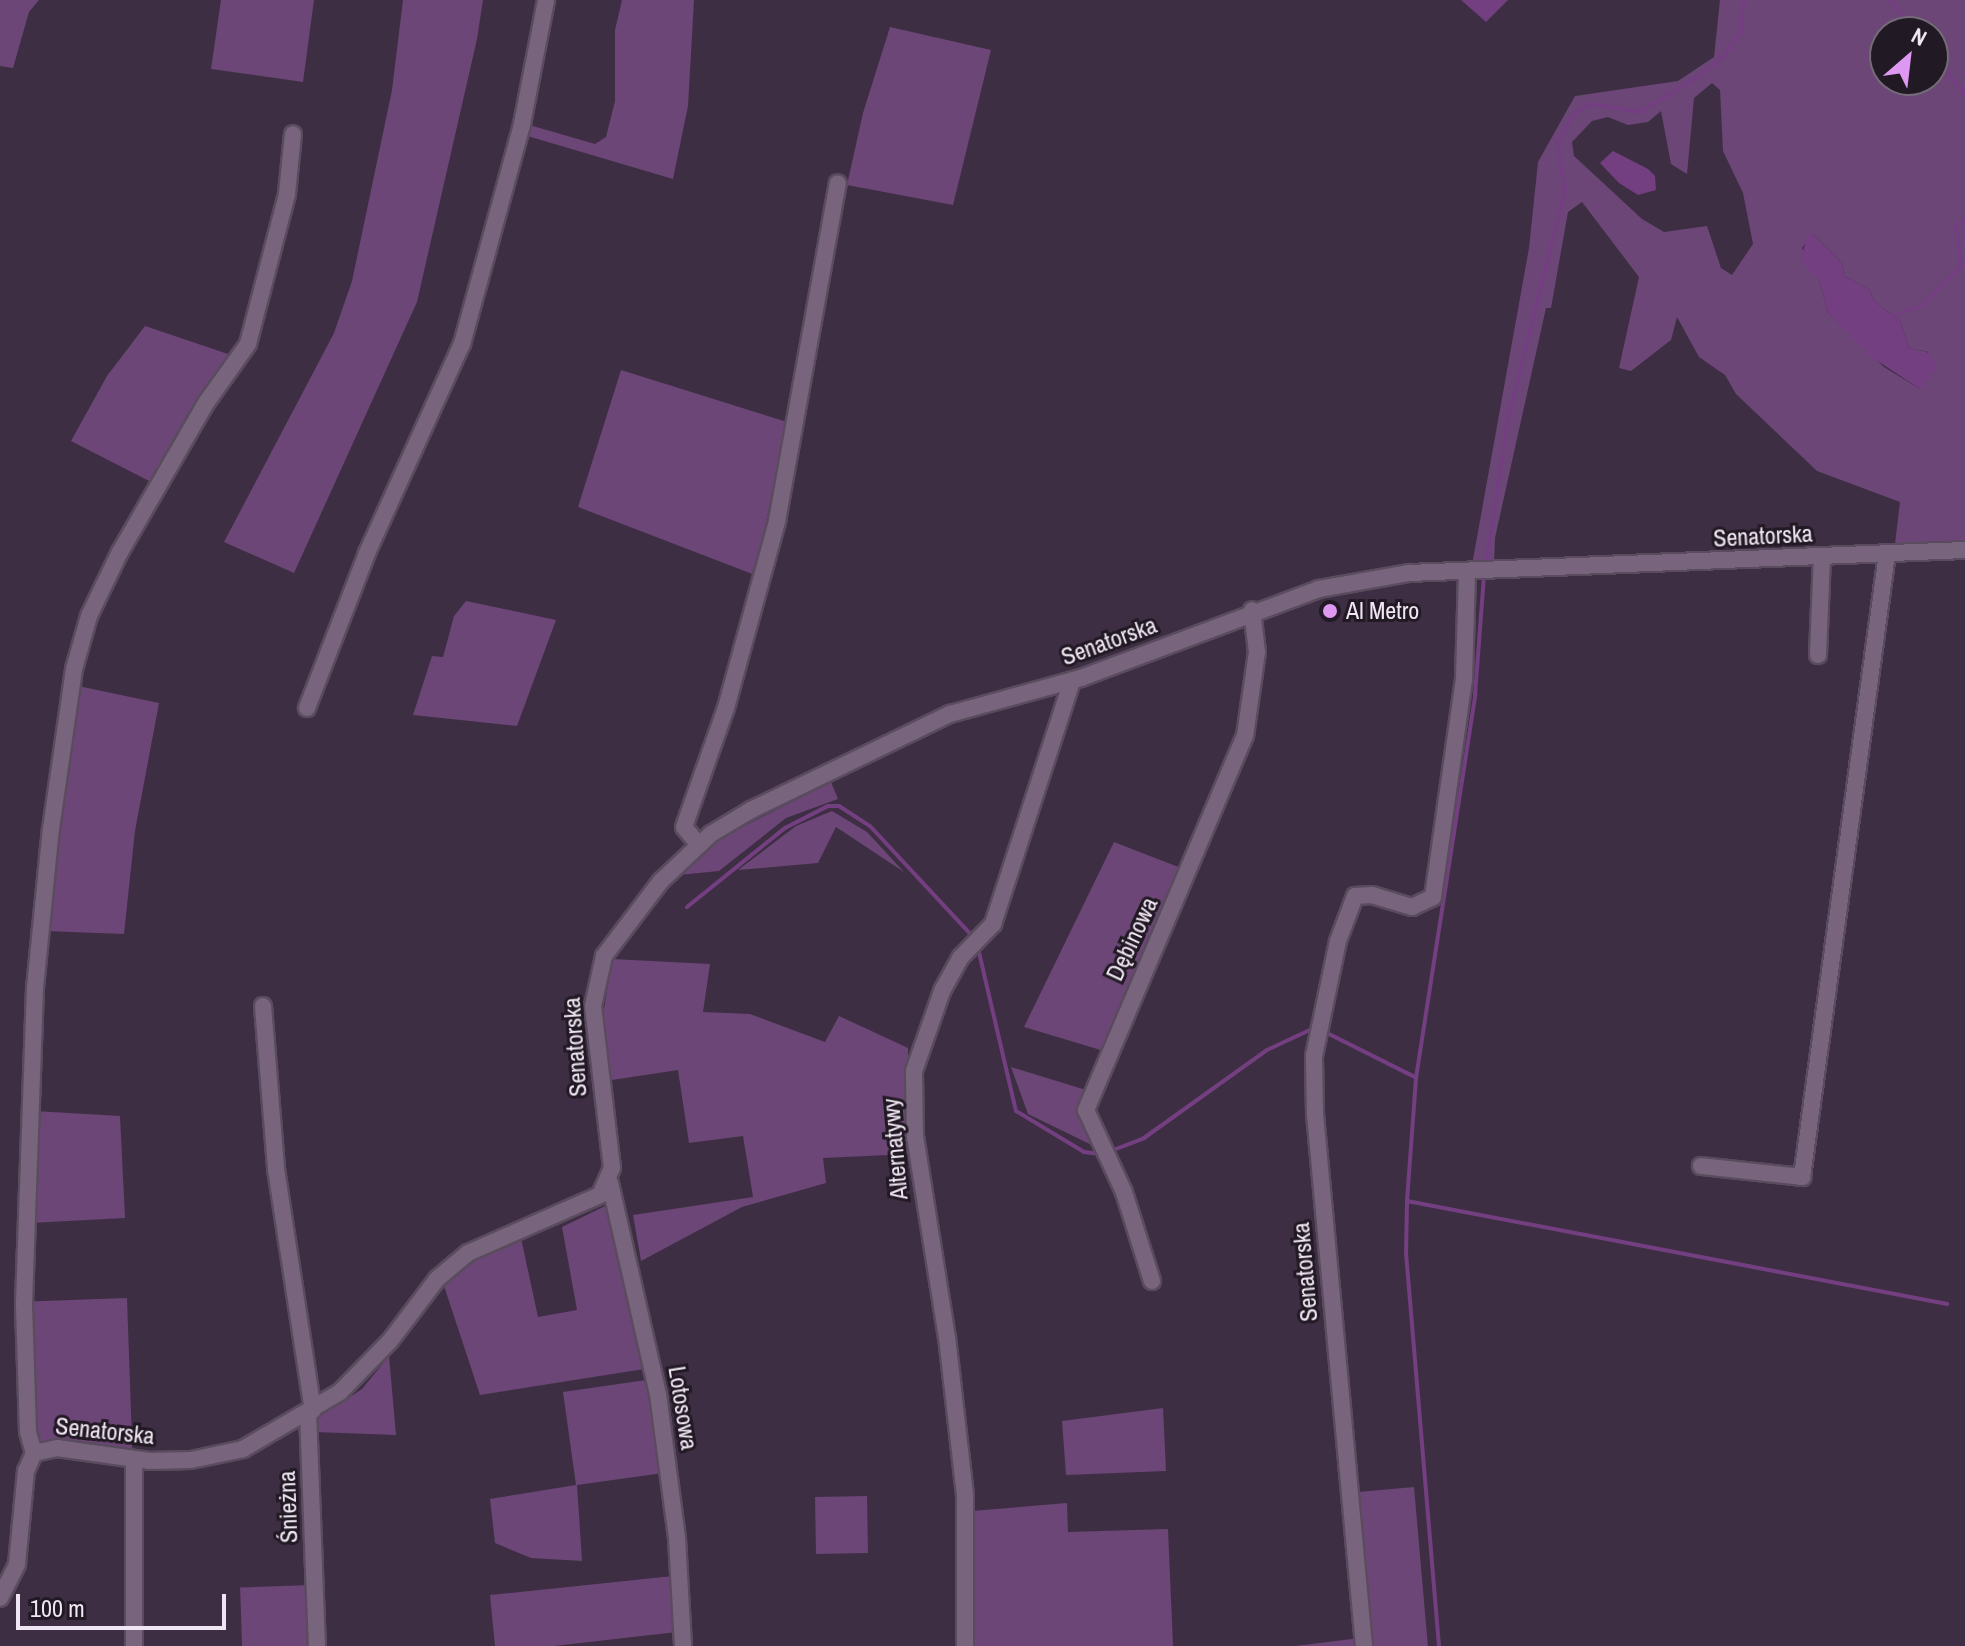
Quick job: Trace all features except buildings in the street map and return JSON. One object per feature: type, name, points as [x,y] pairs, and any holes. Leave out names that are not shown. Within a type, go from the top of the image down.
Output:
[{"type":"street","points":[[307,708],[367,553],[462,344],[522,124],[546,0]]},
{"type":"street","points":[[34,1453],[28,1432],[24,1328],[34,1003],[51,829],[74,669],[89,616],[120,552],[206,403],[248,344],[287,194],[293,134]]},
{"type":"street","points":[[699,845],[684,827],[726,708],[777,521],[838,183]]},
{"type":"street","name":"Senatorska","points":[[0,1598],[17,1564],[26,1471],[34,1453],[57,1448],[134,1460],[229,1454],[310,1412],[367,1367],[452,1264],[488,1241],[588,1203],[610,1183],[594,1034],[597,974],[640,903],[699,845],[751,810],[950,714],[1072,681],[1252,610],[1375,577],[1965,550]]},
{"type":"street","points":[[1701,1166],[1802,1177],[1887,554]]},
{"type":"street","points":[[1818,655],[1822,557]]},
{"type":"street","name":"Senatorska","points":[[1364,1646],[1315,1114],[1317,1038],[1355,896],[1372,895],[1412,907],[1433,897],[1464,680],[1467,573]]},
{"type":"street","name":"Dębinowa","points":[[1152,1281],[1106,1153],[1086,1110],[1090,1093],[1245,736],[1257,652],[1252,610]]},
{"type":"street","name":"Alternatywy","points":[[965,1646],[965,1495],[913,1106],[920,1046],[942,991],[998,910],[1072,681]]},
{"type":"street","name":"Śnieżna","points":[[263,1006],[276,1169],[310,1412],[317,1646]]},
{"type":"street","name":"Lotosowa","points":[[610,1183],[621,1212],[658,1394],[677,1538],[683,1646]]},
{"type":"street","points":[[134,1460],[134,1646]]},
{"type":"shaded area","points":[[0,0],[39,0],[29,12],[13,68],[0,66]]},
{"type":"shaded area","points":[[221,0],[314,0],[303,82],[211,69]]},
{"type":"shaded area","points":[[403,0],[483,0],[477,39],[417,302],[294,573],[224,542],[334,333],[352,281],[392,90]]},
{"type":"shaded area","points":[[622,0],[694,0],[688,106],[673,179],[524,135],[526,124],[595,144],[606,137],[615,101],[615,30]]},
{"type":"shaded area","points":[[1461,0],[1508,0],[1486,22]]},
{"type":"shaded area","points":[[1720,0],[1965,0],[1965,541],[1895,544],[1900,502],[1817,471],[1736,394],[1725,375],[1699,357],[1677,317],[1671,340],[1631,371],[1619,368],[1639,277],[1582,202],[1568,212],[1551,308],[1546,308],[1495,538],[1494,564],[1472,565],[1529,248],[1538,162],[1575,96],[1678,81],[1714,57]],"holes":[[[1712,83],[1720,90],[1723,151],[1743,193],[1753,244],[1732,275],[1721,268],[1707,226],[1664,232],[1642,219],[1574,156],[1572,142],[1592,121],[1608,117],[1628,125],[1648,122],[1661,111],[1671,164],[1687,174],[1694,98]],[[1813,234],[1842,263],[1844,276],[1869,289],[1874,301],[1900,321],[1909,348],[1928,352],[1920,389],[1884,367],[1828,313],[1819,279],[1802,248]]]},
{"type":"shaded area","points":[[890,27],[991,50],[953,205],[847,185],[863,113]]},
{"type":"shaded area","points":[[1613,151],[1648,169],[1655,176],[1656,190],[1638,195],[1619,183],[1600,163]]},
{"type":"shaded area","points":[[1813,234],[1842,263],[1844,276],[1869,289],[1874,301],[1900,321],[1909,348],[1927,352],[1938,367],[1920,389],[1870,356],[1828,313],[1819,279],[1800,261],[1808,235]]},
{"type":"shaded area","points":[[145,326],[234,356],[153,483],[71,441],[107,376]]},
{"type":"shaded area","points":[[621,370],[787,422],[755,575],[578,507]]},
{"type":"shaded area","points":[[466,601],[556,620],[517,726],[413,715],[432,656],[443,657],[454,616]]},
{"type":"shaded area","points":[[78,686],[159,703],[135,831],[124,934],[45,931]]},
{"type":"shaded area","points":[[831,782],[838,799],[786,818],[719,871],[679,875],[719,839]]},
{"type":"shaded area","points":[[832,811],[867,832],[904,872],[836,827],[818,863],[738,870],[796,826]]},
{"type":"shaded area","points":[[1114,842],[1181,868],[1104,1051],[1024,1027]]},
{"type":"shaded area","points":[[612,959],[710,964],[703,1012],[750,1014],[825,1042],[839,1016],[908,1048],[910,1154],[823,1158],[826,1183],[742,1207],[641,1261],[633,1215],[753,1197],[743,1136],[689,1143],[678,1070],[612,1080],[601,1028]]},
{"type":"shaded area","points":[[1011,1067],[1086,1090],[1080,1120],[1098,1148],[1028,1114]]},
{"type":"shaded area","points":[[34,1111],[120,1116],[125,1218],[30,1223]]},
{"type":"shaded area","points":[[605,1206],[612,1207],[644,1369],[480,1395],[444,1286],[473,1261],[521,1238],[538,1317],[577,1310],[562,1227]]},
{"type":"shaded area","points":[[127,1298],[132,1452],[34,1455],[29,1301]]},
{"type":"shaded area","points":[[389,1356],[396,1435],[314,1432],[313,1421],[362,1389]]},
{"type":"shaded area","points":[[646,1380],[663,1473],[577,1485],[582,1561],[531,1558],[495,1543],[490,1499],[576,1485],[563,1392]]},
{"type":"shaded area","points":[[1163,1408],[1166,1471],[1066,1475],[1062,1421]]},
{"type":"shaded area","points":[[1414,1487],[1428,1646],[1369,1646],[1355,1492]]},
{"type":"shaded area","points":[[867,1496],[868,1553],[816,1554],[815,1497]]},
{"type":"shaded area","points":[[1067,1503],[1068,1532],[1168,1529],[1173,1646],[971,1646],[972,1511]]},
{"type":"shaded area","points":[[673,1576],[677,1632],[554,1646],[495,1646],[490,1595]]},
{"type":"shaded area","points":[[311,1585],[313,1646],[242,1646],[240,1587]]},
{"type":"shaded area","points":[[1360,1638],[1360,1646],[1295,1646]]},
{"type":"waterway","points":[[1486,566],[1508,419],[1565,191],[1558,144],[1564,130],[1574,114],[1592,104],[1640,112],[1696,78],[1723,57],[1741,32],[1743,0]]},
{"type":"waterway","points":[[1891,0],[1902,16]]},
{"type":"waterway","points":[[1949,75],[1965,94]]},
{"type":"waterway","points":[[1893,316],[1922,305],[1961,267],[1956,227],[1965,220]]},
{"type":"waterway","points":[[1439,1646],[1406,1255],[1407,1201],[1416,1078],[1475,695],[1484,575]]},
{"type":"waterway","points":[[687,907],[785,828],[828,806],[839,806],[870,826],[973,937]]},
{"type":"waterway","points":[[978,948],[1016,1111],[1084,1152],[1100,1154]]},
{"type":"waterway","points":[[1108,1152],[1144,1138],[1267,1050],[1314,1028]]},
{"type":"waterway","points":[[1323,1031],[1415,1077]]},
{"type":"waterway","points":[[1407,1201],[1947,1304]]},
{"type":"place","name":"Al Metro","points":[[1330,611]]}]
